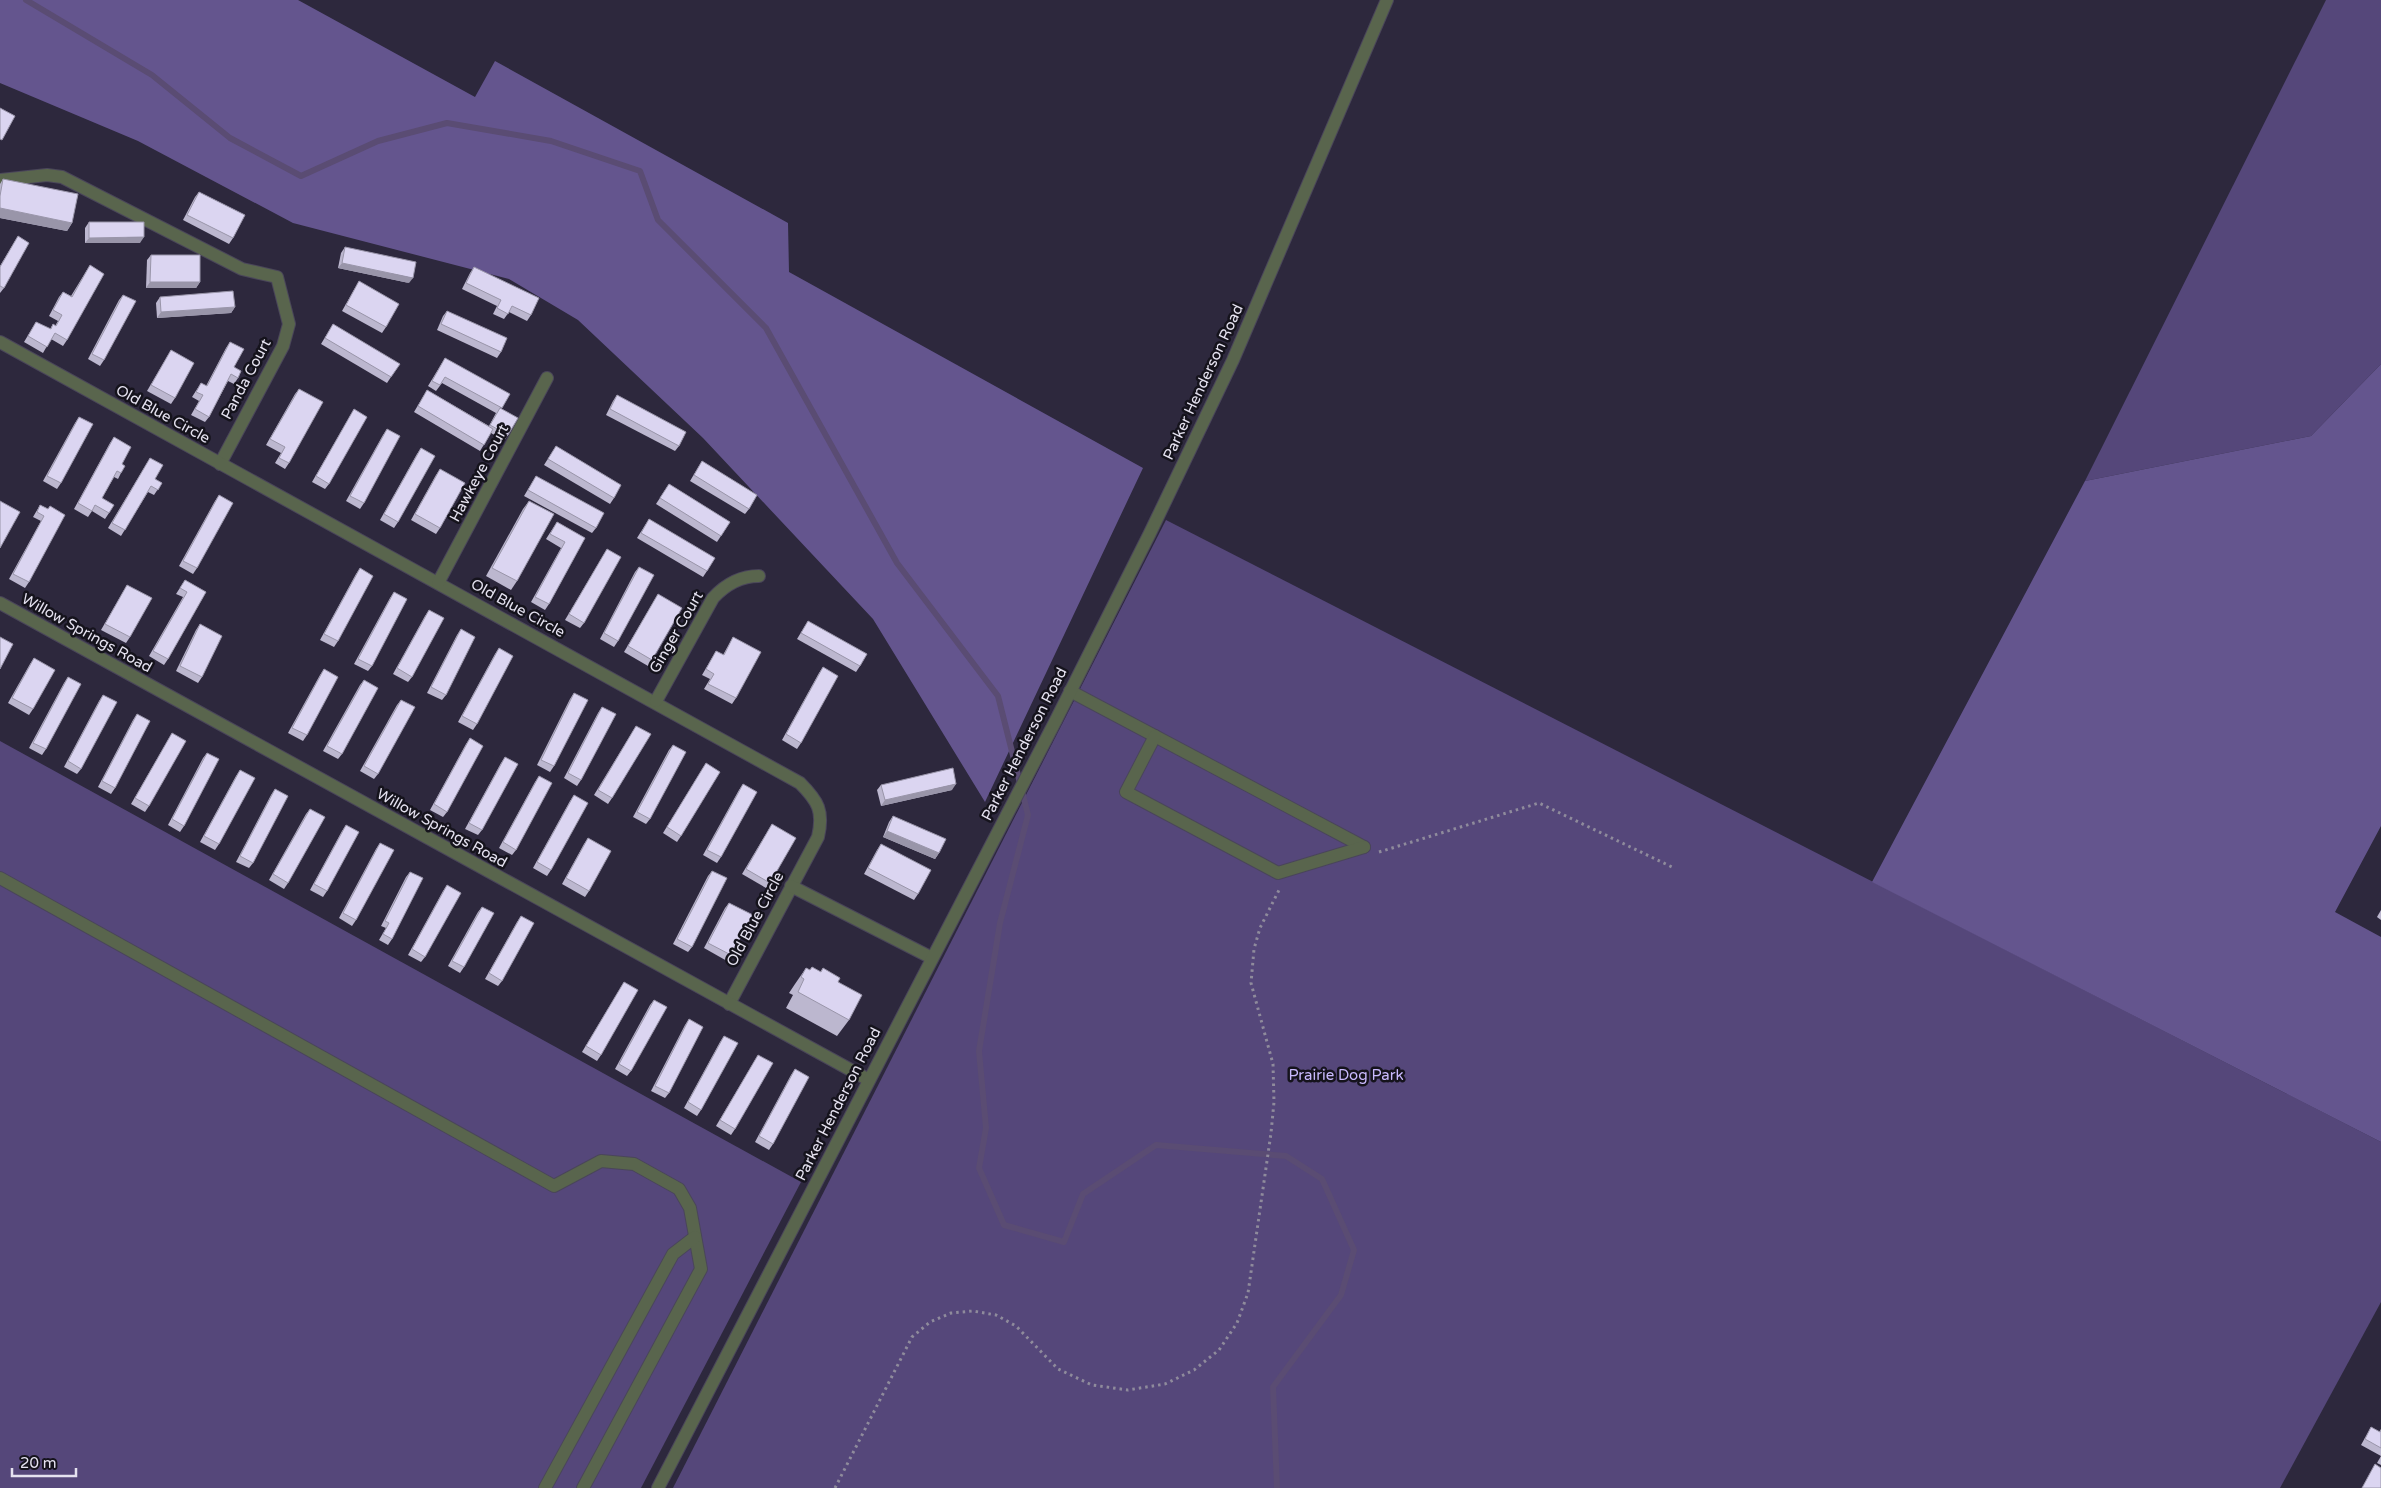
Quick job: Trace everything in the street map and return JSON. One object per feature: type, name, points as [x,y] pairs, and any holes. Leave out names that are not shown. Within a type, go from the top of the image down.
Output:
[{"type":"street","name":"Parker Henderson Road","points":[[658,1488],[1056,720],[1233,360],[1387,0]]},
{"type":"street","name":"Panda Court","points":[[0,180],[47,175],[62,177],[242,269],[277,277],[290,324],[283,346],[220,464]]},
{"type":"street","name":"Old Blue Circle","points":[[0,342],[800,783],[815,799],[822,820],[818,837],[729,1004]]},
{"type":"street","name":"Hawkeye Court","points":[[438,583],[547,378]]},
{"type":"street","name":"Ginger Court","points":[[656,702],[713,598],[723,587],[748,576],[759,576]]},
{"type":"street","name":"Willow Springs Road","points":[[0,604],[868,1080]]},
{"type":"street","points":[[1070,691],[1156,736],[1364,847],[1278,873],[1244,855],[1126,792],[1156,736]]},
{"type":"street","points":[[0,878],[554,1186],[601,1161],[634,1164],[679,1189],[690,1208],[701,1269],[582,1488]]},
{"type":"street","points":[[791,886],[932,958]]},
{"type":"street","points":[[545,1488],[674,1254],[696,1237]]},
{"type":"path","points":[[1372,854],[1539,803],[1672,867]]},
{"type":"path","points":[[835,1488],[912,1337],[930,1322],[951,1313],[973,1310],[996,1315],[1016,1326],[1058,1369],[1092,1385],[1128,1390],[1165,1384],[1194,1370],[1219,1350],[1237,1323],[1248,1293],[1267,1162],[1274,1102],[1273,1064],[1252,984],[1254,949],[1260,928],[1284,884]]},
{"type":"green space","points":[[2326,0],[2381,0],[2381,364],[2311,436],[2085,481]]},
{"type":"green space","name":"Prairie Dog Park","points":[[1166,520],[2381,1142],[2381,1302],[2280,1488],[673,1488]]},
{"type":"green space","points":[[0,741],[801,1182],[641,1488],[0,1488]]},
{"type":"shaded area","points":[[0,0],[298,0],[475,97],[495,61],[788,223],[789,272],[1143,468],[985,802],[873,619],[703,438],[578,320],[509,279],[293,223],[138,141],[0,83]]},
{"type":"shaded area","points":[[2381,364],[2381,826],[2335,912],[2381,937],[2381,1142],[1872,882],[2085,481],[2311,436]]},
{"type":"building","points":[[0,108],[15,116],[2,140],[0,139]]},
{"type":"building","points":[[3,179],[78,194],[72,223],[0,208]]},
{"type":"building","points":[[199,192],[245,215],[233,238],[187,215]]},
{"type":"building","points":[[89,222],[144,222],[144,237],[89,238]]},
{"type":"building","points":[[18,236],[29,243],[4,288],[0,286],[0,267]]},
{"type":"building","points":[[345,247],[416,262],[413,278],[342,263]]},
{"type":"building","points":[[151,255],[200,255],[200,282],[150,282]]},
{"type":"building","points":[[90,265],[104,274],[67,340],[55,333],[47,347],[28,336],[36,322],[51,329],[53,324],[56,326],[62,315],[53,310],[63,292],[72,297]]},
{"type":"building","points":[[474,267],[539,298],[531,315],[512,306],[508,314],[497,308],[501,300],[466,283]]},
{"type":"building","points":[[359,281],[399,304],[386,327],[346,305]]},
{"type":"building","points":[[233,291],[235,307],[161,312],[160,297]]},
{"type":"building","points":[[123,295],[136,301],[104,360],[92,354]]},
{"type":"building","points":[[447,311],[507,338],[501,352],[441,324]]},
{"type":"building","points":[[333,324],[400,364],[391,377],[325,338]]},
{"type":"building","points":[[230,342],[244,349],[234,367],[241,371],[238,378],[231,374],[209,417],[195,409],[203,395],[196,392],[201,383],[207,386]]},
{"type":"building","points":[[171,350],[194,363],[175,398],[151,385]]},
{"type":"building","points":[[445,358],[510,394],[502,408],[445,377],[440,385],[432,381]]},
{"type":"building","points":[[299,389],[323,402],[289,463],[279,458],[285,447],[270,439]]},
{"type":"building","points":[[427,390],[493,429],[484,445],[418,406]]},
{"type":"building","points":[[617,395],[686,432],[679,446],[610,409]]},
{"type":"building","points":[[500,408],[518,418],[508,435],[490,425]]},
{"type":"building","points":[[354,409],[367,417],[329,484],[316,476]]},
{"type":"building","points":[[79,417],[93,424],[61,483],[47,476]]},
{"type":"building","points":[[387,429],[400,436],[364,503],[350,496]]},
{"type":"building","points":[[114,437],[131,447],[122,464],[125,466],[121,473],[117,471],[102,498],[114,505],[109,513],[95,505],[92,511],[78,503]]},
{"type":"building","points":[[556,446],[621,485],[614,498],[548,459]]},
{"type":"building","points":[[421,448],[435,456],[398,522],[384,514]]},
{"type":"building","points":[[150,458],[163,465],[155,479],[162,483],[158,490],[151,486],[125,530],[112,523]]},
{"type":"building","points":[[702,461],[757,495],[749,509],[694,475]]},
{"type":"building","points":[[440,469],[465,483],[440,528],[415,514]]},
{"type":"building","points":[[536,476],[604,513],[596,528],[528,490]]},
{"type":"building","points":[[669,484],[730,522],[721,536],[660,498]]},
{"type":"building","points":[[219,495],[233,503],[197,568],[183,561]]},
{"type":"building","points":[[0,501],[20,512],[0,548]]},
{"type":"building","points":[[529,501],[554,514],[517,581],[492,568]]},
{"type":"building","points":[[40,505],[48,509],[50,506],[65,515],[29,582],[13,574],[44,516],[37,512]]},
{"type":"building","points":[[649,519],[715,558],[707,571],[641,533]]},
{"type":"building","points":[[557,522],[585,538],[549,604],[535,597],[565,542],[550,534]]},
{"type":"building","points":[[607,549],[621,557],[584,623],[569,614]]},
{"type":"building","points":[[639,567],[654,575],[618,641],[604,633]]},
{"type":"building","points":[[360,568],[373,576],[338,641],[324,634]]},
{"type":"building","points":[[185,580],[206,592],[168,659],[153,651],[187,592],[180,588]]},
{"type":"building","points":[[127,585],[152,598],[130,637],[105,624]]},
{"type":"building","points":[[394,592],[407,599],[372,666],[358,659]]},
{"type":"building","points":[[658,594],[682,608],[652,660],[628,646]]},
{"type":"building","points":[[429,610],[444,618],[412,677],[397,668]]},
{"type":"building","points":[[808,621],[867,654],[860,666],[801,633]]},
{"type":"building","points":[[200,624],[222,636],[202,677],[180,666]]},
{"type":"building","points":[[461,629],[475,637],[446,695],[431,687]]},
{"type":"building","points":[[0,637],[13,644],[0,669]]},
{"type":"building","points":[[733,637],[761,652],[736,698],[708,684],[714,674],[706,669],[716,651],[724,655]]},
{"type":"building","points":[[499,648],[513,656],[477,724],[462,716]]},
{"type":"building","points":[[34,658],[55,670],[33,709],[12,698]]},
{"type":"building","points":[[823,667],[838,676],[801,743],[786,734]]},
{"type":"building","points":[[324,669],[338,677],[307,735],[292,728]]},
{"type":"building","points":[[68,677],[81,684],[46,749],[33,743]]},
{"type":"building","points":[[364,680],[378,688],[342,754],[327,746]]},
{"type":"building","points":[[574,693],[588,700],[554,766],[541,760]]},
{"type":"building","points":[[103,695],[117,702],[81,769],[68,761]]},
{"type":"building","points":[[401,700],[415,707],[378,774],[364,766]]},
{"type":"building","points":[[602,707],[616,714],[581,780],[568,773]]},
{"type":"building","points":[[137,714],[150,721],[115,788],[102,781]]},
{"type":"building","points":[[636,726],[651,734],[612,798],[598,790]]},
{"type":"building","points":[[172,733],[186,741],[149,806],[135,798]]},
{"type":"building","points":[[470,738],[483,746],[447,812],[434,804]]},
{"type":"building","points":[[673,745],[686,752],[650,819],[637,812]]},
{"type":"building","points":[[207,753],[219,759],[184,826],[172,819]]},
{"type":"building","points":[[505,757],[518,764],[482,830],[469,823]]},
{"type":"building","points":[[706,763],[720,772],[681,836],[667,827]]},
{"type":"building","points":[[953,768],[956,784],[885,800],[881,785]]},
{"type":"building","points":[[240,770],[255,778],[219,844],[204,836]]},
{"type":"building","points":[[539,776],[552,783],[516,850],[503,842]]},
{"type":"building","points":[[743,784],[757,792],[721,857],[707,850]]},
{"type":"building","points":[[275,789],[288,796],[253,863],[240,856]]},
{"type":"building","points":[[574,795],[588,803],[551,870],[537,862]]},
{"type":"building","points":[[310,809],[325,817],[288,883],[273,874]]},
{"type":"building","points":[[893,816],[946,839],[939,853],[887,831]]},
{"type":"building","points":[[772,824],[796,838],[770,883],[746,869]]},
{"type":"building","points":[[346,825],[359,832],[327,891],[314,884]]},
{"type":"building","points":[[588,838],[611,851],[589,891],[566,878]]},
{"type":"building","points":[[380,843],[394,850],[356,920],[343,913]]},
{"type":"building","points":[[881,844],[931,870],[918,894],[868,868]]},
{"type":"building","points":[[712,871],[727,878],[692,947],[677,939]]},
{"type":"building","points":[[410,872],[423,878],[392,939],[383,934],[389,923],[385,921]]},
{"type":"building","points":[[447,885],[461,893],[425,957],[412,949]]},
{"type":"building","points":[[729,903],[753,915],[731,955],[708,943]]},
{"type":"building","points":[[482,907],[494,913],[464,967],[452,961]]},
{"type":"building","points":[[521,916],[534,923],[502,981],[489,973]]},
{"type":"building","points":[[812,967],[821,972],[823,968],[840,978],[838,982],[862,995],[849,1020],[798,992],[804,979],[801,977],[806,968],[810,970]]},
{"type":"building","points":[[624,982],[638,990],[601,1055],[586,1046]]},
{"type":"building","points":[[654,1000],[667,1007],[631,1071],[619,1064]]},
{"type":"building","points":[[689,1019],[703,1027],[669,1093],[655,1086]]},
{"type":"building","points":[[724,1036],[738,1043],[701,1110],[688,1102]]},
{"type":"building","points":[[758,1055],[773,1063],[735,1129],[720,1120]]},
{"type":"building","points":[[795,1069],[809,1077],[773,1144],[759,1136]]},
{"type":"building","points":[[2371,1427],[2380,1432],[2381,1430],[2381,1448],[2365,1439]]},
{"type":"building","points":[[2375,1464],[2381,1468],[2381,1488],[2362,1488]]},
{"type":"waterway","points":[[26,0],[152,75],[230,138],[301,176],[378,141],[447,123],[551,141],[640,171],[658,220],[766,328],[897,563],[998,696],[1028,815],[1000,923],[979,1051],[986,1128],[979,1168],[1004,1225],[1064,1242],[1083,1194],[1156,1145],[1286,1156],[1322,1179],[1354,1250],[1341,1295],[1273,1387],[1277,1488]]}]
